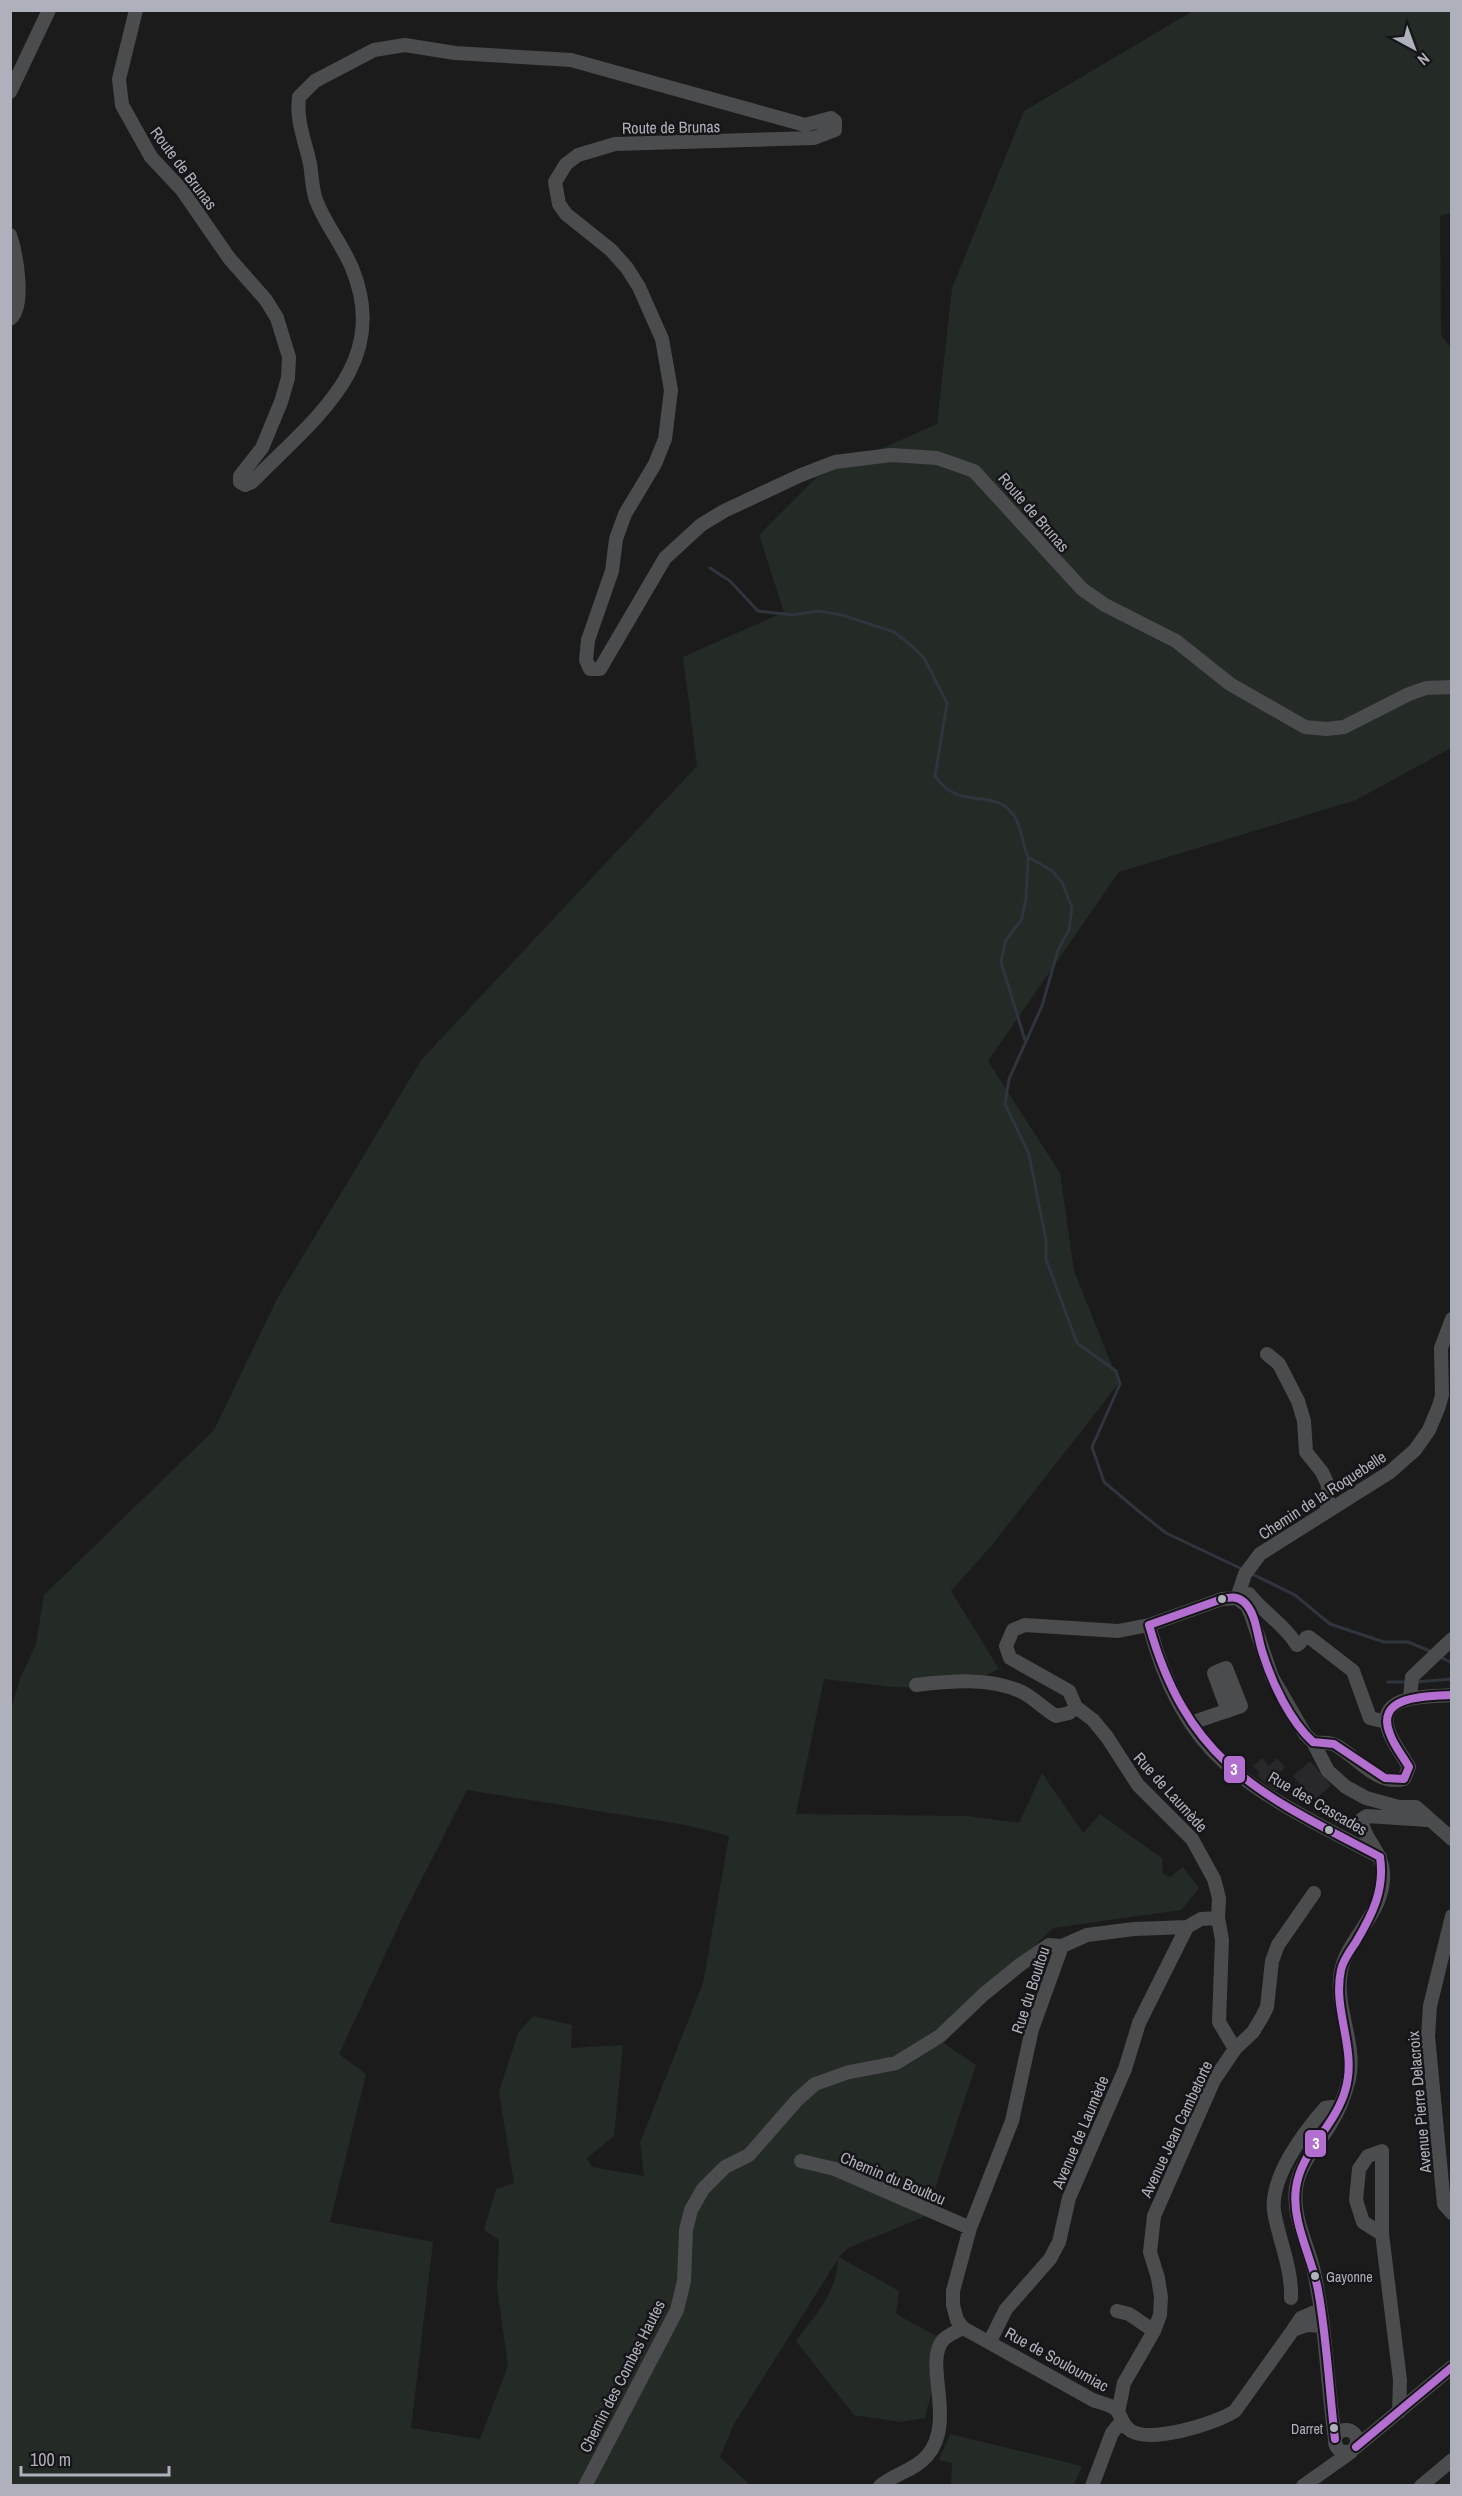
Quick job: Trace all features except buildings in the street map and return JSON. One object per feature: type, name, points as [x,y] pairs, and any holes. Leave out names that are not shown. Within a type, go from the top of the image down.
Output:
[{"type":"street","points":[[10,92],[49,10]]},
{"type":"street","name":"Route de Brunas","points":[[136,10],[119,79],[122,105],[151,157],[182,189],[229,258],[266,300],[277,318],[289,357],[288,378],[281,402],[262,448],[240,476],[240,482],[245,485],[252,482],[332,398],[358,358],[365,328],[365,308],[359,285],[317,202],[308,155],[299,126],[299,97],[305,88],[315,81],[374,50],[405,45],[455,53],[571,60],[805,125],[831,118],[836,121],[835,130],[814,138],[615,144],[578,155],[560,172],[555,182],[559,204],[627,268],[656,320],[664,347],[671,390],[665,439],[654,464],[625,514],[616,539],[610,580],[588,640],[586,660],[590,669],[600,669],[605,662],[612,644],[664,558],[701,525],[724,511],[818,469],[855,459],[891,455],[937,458],[974,471],[1082,589],[1105,605],[1176,641],[1230,684],[1305,728],[1344,727],[1426,688],[1452,687]]},
{"type":"street","points":[[10,235],[18,268],[17,306],[10,319]]},
{"type":"street","name":"Chemin de la Roquebelle","points":[[1239,1599],[1247,1571],[1260,1554],[1405,1460],[1429,1430],[1442,1395],[1441,1348],[1452,1319]]},
{"type":"street","points":[[1268,1354],[1279,1364],[1298,1401],[1304,1421],[1306,1452],[1322,1472],[1328,1485],[1327,1510]]},
{"type":"street","points":[[1150,1627],[1217,1600],[1239,1599],[1249,1594],[1264,1613],[1285,1626],[1297,1645],[1309,1637],[1346,1664],[1353,1671],[1370,1718],[1386,1722]]},
{"type":"street","points":[[1239,1599],[1251,1615],[1272,1677],[1305,1734],[1313,1742],[1328,1771],[1346,1787],[1366,1798],[1416,1808],[1450,1842]]},
{"type":"street","name":"Rue de Laumède","points":[[1150,1627],[1118,1630],[1025,1625],[1013,1630],[1006,1646],[1010,1658],[1066,1688],[1076,1707],[1093,1720],[1107,1737],[1138,1785],[1192,1839],[1214,1879],[1219,1898],[1218,1918]]},
{"type":"street","name":"Rue des Cascades","points":[[1150,1627],[1174,1696],[1191,1724],[1222,1761],[1289,1807],[1380,1857]]},
{"type":"street","points":[[1410,1698],[1412,1677],[1443,1648]]},
{"type":"street","points":[[916,1685],[957,1681],[1004,1687],[1022,1692],[1056,1716],[1069,1713],[1076,1707]]},
{"type":"street","points":[[1313,1742],[1334,1744],[1377,1774],[1390,1779],[1404,1779],[1409,1767],[1392,1740],[1386,1722],[1395,1704],[1410,1698],[1452,1695]]},
{"type":"street","points":[[1191,1724],[1228,1711]]},
{"type":"street","points":[[1354,2450],[1343,2452],[1342,2437],[1332,2416],[1314,2271],[1299,2224],[1296,2187],[1306,2159],[1330,2126],[1340,2106],[1350,2077],[1349,2054],[1340,2000],[1341,1970],[1382,1892],[1383,1872],[1380,1857],[1372,1840],[1362,1828],[1362,1819],[1367,1816],[1428,1820]]},
{"type":"street","name":"Avenue Jean Cambetorte","points":[[1092,2486],[1120,2417],[1124,2383],[1154,2331],[1160,2315],[1161,2297],[1150,2252],[1154,2216],[1214,2080],[1234,2049],[1253,2032],[1267,2007],[1272,1961],[1278,1945],[1314,1893]]},
{"type":"street","name":"Avenue Pierre Delacroix","points":[[1452,1916],[1430,2006],[1428,2036],[1444,2204],[1452,2213]]},
{"type":"street","points":[[1218,1918],[1222,1940],[1219,2022],[1234,2049]]},
{"type":"street","name":"Rue du Boultou","points":[[963,2328],[955,2313],[953,2291],[970,2228],[1012,2121],[1032,2029],[1062,1946],[1087,1935],[1134,1929],[1187,1927],[1201,1919],[1218,1918]]},
{"type":"street","name":"Avenue de Laumède","points":[[990,2341],[1006,2308],[1050,2259],[1059,2242],[1068,2198],[1125,2069],[1138,2023],[1187,1927]]},
{"type":"street","name":"Chemin des Combes Hautes","points":[[585,2486],[677,2310],[684,2281],[686,2230],[691,2210],[703,2189],[725,2167],[750,2155],[797,2100],[815,2084],[849,2072],[896,2063],[940,2036],[984,1994],[1021,1964],[1049,1945],[1062,1946]]},
{"type":"street","points":[[1291,2298],[1292,2276],[1274,2210],[1275,2195],[1292,2151],[1310,2126],[1325,2108],[1340,2106]]},
{"type":"street","points":[[1382,2234],[1363,2222],[1356,2200],[1359,2169],[1368,2156],[1382,2151],[1382,2234],[1400,2380],[1399,2412]]},
{"type":"street","name":"Chemin du Boultou","points":[[801,2161],[835,2169],[970,2228]]},
{"type":"street","name":"Rue de Souloumiac","points":[[963,2328],[990,2341],[1120,2417],[1142,2436],[1189,2428],[1226,2417],[1242,2403],[1301,2318],[1320,2310]]},
{"type":"street","points":[[1117,2311],[1130,2314],[1154,2331]]},
{"type":"street","points":[[1293,2330],[1307,2325],[1322,2326]]},
{"type":"street","points":[[880,2486],[926,2457],[938,2437],[941,2414],[936,2367],[939,2350],[943,2340],[963,2328]]},
{"type":"street","points":[[1304,2486],[1354,2450],[1451,2368]]},
{"type":"street","points":[[1400,2380],[1408,2390],[1421,2394]]},
{"type":"street","points":[[1322,2473],[1342,2437],[1379,2428]]},
{"type":"street","points":[[1342,2437],[1358,2439],[1354,2450]]},
{"type":"street","points":[[1423,2485],[1452,2460]]},
{"type":"shaded area","points":[[1193,11],[1451,11],[1451,213],[1440,216],[1441,335],[1452,349],[1451,748],[1356,800],[1119,872],[988,1061],[1060,1173],[1074,1271],[1119,1383],[992,1545],[951,1591],[999,1669],[957,1689],[892,1687],[824,1679],[796,1814],[967,1816],[1019,1823],[1042,1773],[1083,1833],[1100,1814],[1162,1858],[1163,1874],[1170,1877],[1183,1867],[1199,1888],[1181,1910],[1053,1928],[939,2040],[976,2065],[926,2216],[848,2248],[839,2257],[899,2291],[896,2314],[940,2338],[929,2365],[932,2389],[925,2418],[900,2422],[854,2415],[796,2341],[824,2303],[834,2282],[838,2259],[734,2424],[720,2457],[750,2485],[11,2486],[10,1712],[20,1679],[36,1644],[44,1595],[214,1430],[277,1299],[422,1059],[697,766],[683,657],[784,612],[759,535],[817,477],[937,424],[952,288],[1024,111]],"holes":[[[467,1790],[686,1825],[729,1836],[703,1983],[640,2143],[644,2176],[592,2167],[587,2158],[614,2136],[623,2045],[571,2048],[572,2025],[533,2016],[518,2033],[499,2092],[514,2183],[496,2189],[484,2230],[499,2240],[497,2288],[508,2366],[480,2439],[411,2428],[433,2242],[330,2222],[366,2074],[339,2054],[404,1914]]]},
{"type":"shaded area","points":[[1262,1758],[1269,1766],[1277,1758],[1285,1767],[1277,1775],[1284,1783],[1276,1791],[1257,1776],[1260,1773],[1253,1766]]},
{"type":"shaded area","points":[[1310,1761],[1331,1785],[1315,1800],[1293,1776]]},
{"type":"shaded area","points":[[950,2434],[1082,2466],[1074,2485],[951,2485],[952,2463],[939,2460]]},
{"type":"waterway","points":[[710,568],[730,581],[758,611],[793,615],[818,611],[842,615],[894,632],[913,647],[924,658],[947,703],[935,776],[944,787],[954,793],[1004,806],[1018,823],[1028,857],[1051,870],[1062,882],[1072,908],[1069,930],[1058,950],[1042,1006],[1009,1079],[1005,1104],[1029,1154],[1046,1240],[1046,1259],[1077,1343],[1116,1371],[1120,1384],[1092,1447],[1104,1482],[1142,1514],[1166,1533],[1244,1570]]},
{"type":"waterway","points":[[1025,1040],[1001,962],[1006,940],[1022,919],[1026,898],[1028,857]]},
{"type":"waterway","points":[[1250,1573],[1295,1595],[1330,1624],[1384,1642],[1408,1642],[1432,1652]]},
{"type":"waterway","points":[[1440,1657],[1452,1663]]},
{"type":"waterway","points":[[1416,1682],[1452,1679]]},
{"type":"waterway","points":[[1388,1682],[1406,1682]]},
{"type":"transit line","name":"3","points":[[1149,1625],[1222,1599],[1233,1598],[1244,1602],[1252,1613],[1271,1677],[1289,1713],[1313,1742]]},
{"type":"transit line","name":"3","points":[[1149,1625],[1165,1672],[1185,1711],[1208,1743],[1234,1769],[1264,1793],[1380,1857]]},
{"type":"transit line","name":"3","points":[[1313,1742],[1334,1744],[1385,1778],[1404,1779],[1409,1767],[1390,1734],[1387,1721],[1389,1712],[1396,1705],[1417,1697],[1452,1695]]},
{"type":"transit line","name":"3","points":[[1335,2439],[1321,2308],[1315,2278],[1296,2214],[1296,2188],[1304,2162],[1334,2116],[1345,2091],[1349,2061],[1340,2000],[1341,1970],[1376,1902],[1381,1880],[1380,1857]]},
{"type":"transit line","name":"3","points":[[1356,2447],[1452,2367]]},
{"type":"place","name":"Gayonne","points":[[1315,2276]]},
{"type":"place","name":"Darret","points":[[1334,2428]]}]
